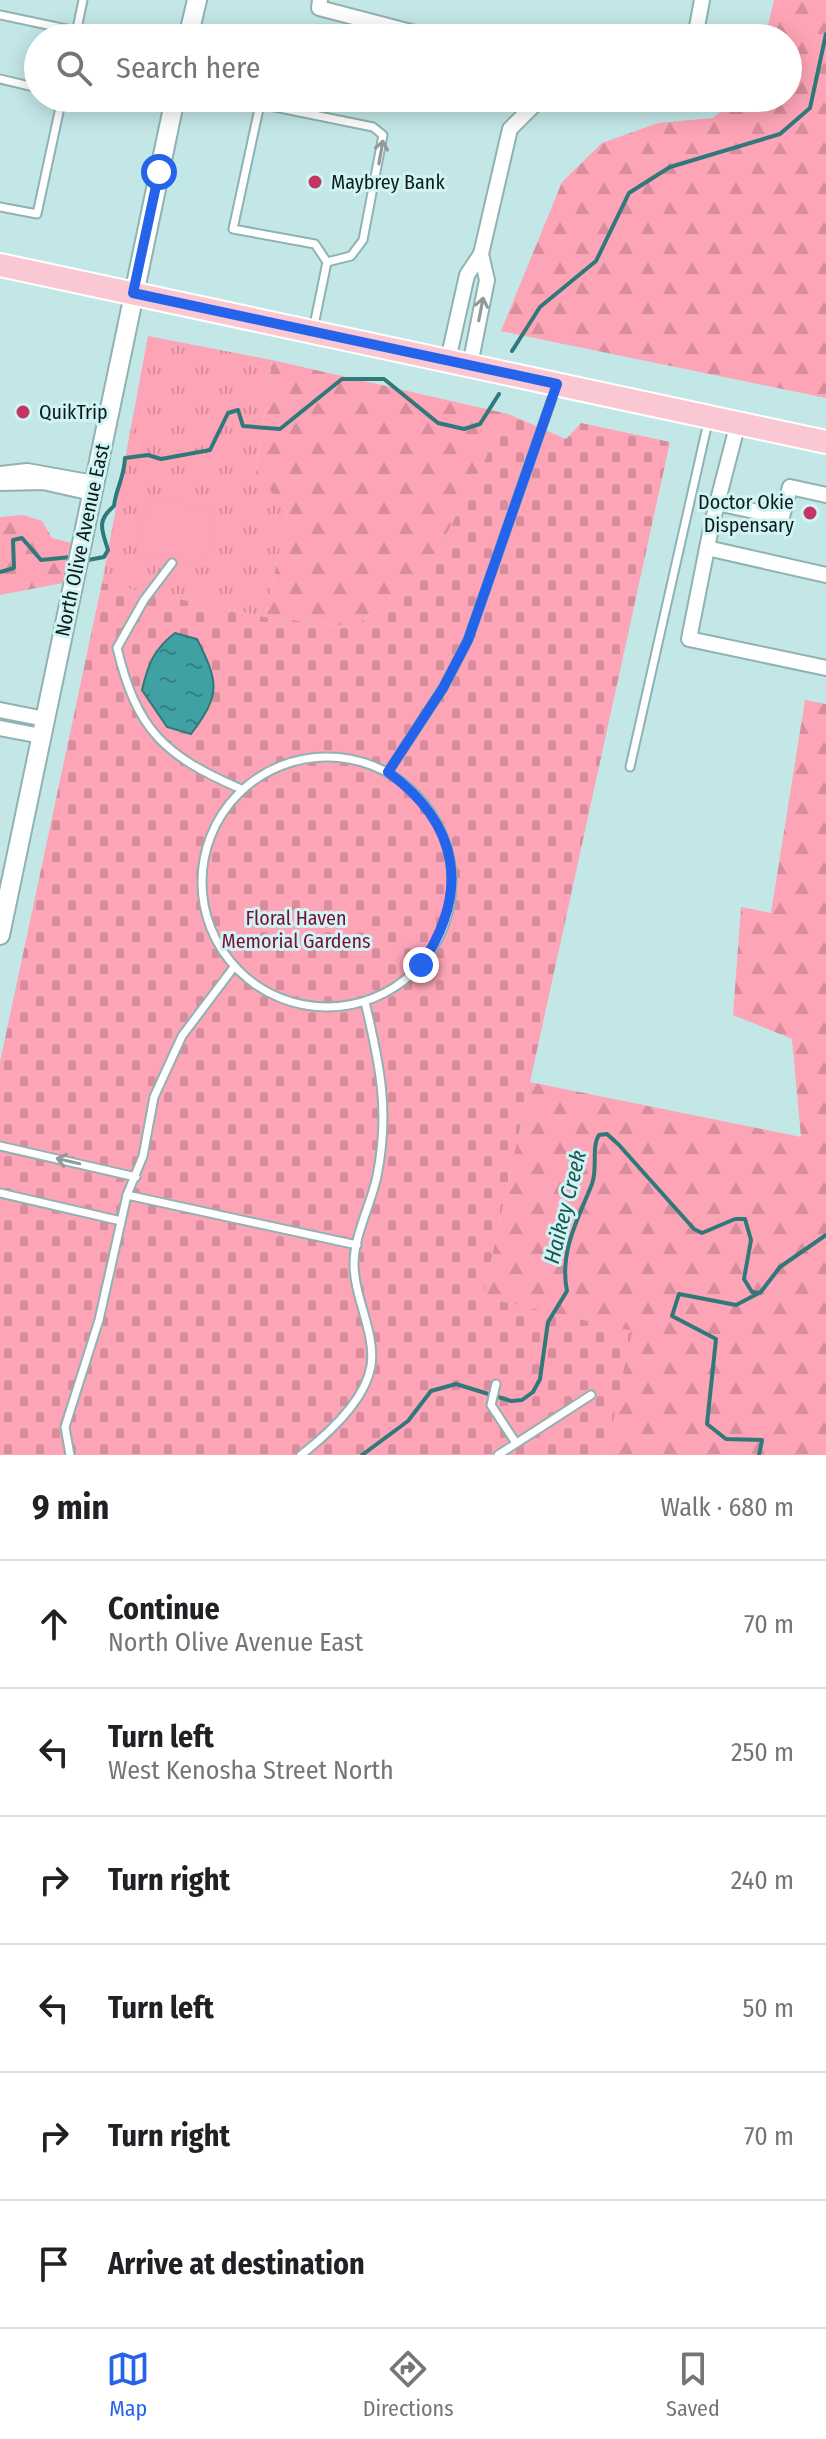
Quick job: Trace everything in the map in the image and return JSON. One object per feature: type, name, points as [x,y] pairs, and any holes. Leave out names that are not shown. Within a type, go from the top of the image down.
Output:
[{"type":"main road","points":[[0,265],[826,442]]},
{"type":"street","points":[[191,24],[197,0]]},
{"type":"street","points":[[698,24],[702,0]]},
{"type":"street","points":[[320,4],[387,24]]},
{"type":"street","name":"North Olive Avenue East","points":[[0,935],[172,112]]},
{"type":"street","points":[[459,363],[467,275],[481,254],[510,129],[526,112]]},
{"type":"street","points":[[459,363],[487,280],[481,254]]},
{"type":"street","points":[[738,423],[717,503],[689,639],[826,668]]},
{"type":"street","points":[[0,474],[46,473],[93,488]]},
{"type":"street","points":[[0,483],[43,482],[93,488]]},
{"type":"street","points":[[717,503],[782,517],[790,487],[826,495]]},
{"type":"street","points":[[707,548],[826,575]]},
{"type":"street","points":[[0,710],[43,728]]},
{"type":"street","points":[[0,728],[43,728]]},
{"type":"lane","points":[[78,24],[83,0]]},
{"type":"lane","points":[[0,15],[34,24]]},
{"type":"lane","points":[[0,79],[24,85]]},
{"type":"lane","points":[[0,207],[37,214],[59,112]]},
{"type":"lane","points":[[258,112],[233,229],[315,244],[327,262],[313,332]]},
{"type":"lane","points":[[299,112],[373,127],[383,135],[363,240],[351,256],[327,262]]},
{"type":"lane","points":[[388,772],[443,688],[468,640],[557,384]]},
{"type":"lane","points":[[630,767],[709,417]]},
{"type":"lane","points":[[172,563],[144,600],[117,648],[127,689],[145,725],[173,752],[205,773],[241,789]]},
{"type":"lane","points":[[312,757],[351,758],[388,772],[421,799],[434,816],[447,845],[453,876],[450,908],[439,938],[421,965],[397,986],[365,1002],[331,1007],[293,1003],[258,987],[234,967],[215,940],[204,914],[200,887],[202,860],[210,833],[223,809],[241,789],[274,767],[312,757]]},
{"type":"lane","points":[[70,1455],[65,1427],[99,1320],[127,1195],[136,1177],[154,1097],[176,1048],[234,967]]},
{"type":"lane","points":[[301,1455],[321,1439],[362,1392],[371,1365],[370,1344],[354,1263],[377,1176],[384,1082],[365,1002]]},
{"type":"lane","points":[[0,1146],[136,1177]]},
{"type":"lane","points":[[0,1193],[121,1221]]},
{"type":"lane","points":[[127,1195],[357,1245]]},
{"type":"lane","points":[[495,1386],[491,1405],[516,1443]]},
{"type":"lane","points":[[498,1455],[591,1395]]},
{"type":"green space","points":[[774,0],[826,0],[826,398],[501,331],[562,182],[602,143],[658,123],[713,118],[720,112],[802,112],[802,24],[768,24]]},
{"type":"green space","points":[[148,336],[272,360],[256,472],[288,512],[265,617],[102,583]]},
{"type":"green space","points":[[272,360],[508,414],[438,551],[403,588],[355,627],[265,617],[288,512],[256,473]]},
{"type":"green space","name":"Floral Haven Memorial Gardens","points":[[508,414],[566,439],[581,423],[670,442],[483,1297],[632,1331],[606,1455],[0,1455],[0,1062],[102,583],[265,617],[355,627],[403,588],[438,551]]},
{"type":"green space","points":[[147,498],[216,509],[205,568],[139,554]]},
{"type":"green space","points":[[23,515],[42,521],[52,538],[71,543],[63,583],[0,595],[0,517]]},
{"type":"green space","points":[[805,700],[826,704],[826,1455],[606,1455],[631,1331],[483,1297],[530,1082],[801,1137],[792,1039],[733,1015],[741,907],[771,913]]},
{"type":"water","points":[[175,633],[197,639],[213,678],[212,698],[191,734],[167,727],[142,690],[153,658]]},
{"type":"waterway","points":[[512,351],[540,307],[596,261],[629,193],[670,167],[780,134],[810,108],[826,34]]},
{"type":"waterway","points":[[88,560],[104,557],[108,550],[103,521],[114,506],[125,458],[148,455],[161,459],[210,450],[228,413],[238,410],[243,426],[280,429],[342,379],[384,379],[438,423],[464,429],[480,424],[499,394]]},
{"type":"waterway","points":[[0,572],[14,568],[13,540],[22,538],[41,560],[71,557]]},
{"type":"waterway","name":"Haikey Creek","points":[[362,1455],[408,1421],[431,1391],[456,1384],[511,1401],[522,1400],[533,1392],[540,1379],[548,1322],[567,1291],[568,1249],[592,1184],[595,1145],[599,1135],[607,1134],[619,1145],[694,1229],[702,1233],[735,1219],[745,1219],[751,1240],[744,1279],[752,1292],[760,1293],[780,1267],[826,1235]]},
{"type":"waterway","points":[[759,1293],[736,1305],[679,1294],[672,1316],[716,1339],[707,1424],[726,1439],[762,1440],[759,1455]]},
{"type":"place","name":"Maybrey Bank","points":[[315,182]]},
{"type":"place","name":"QuikTrip","points":[[23,412]]},
{"type":"place","name":"Doctor Okie Dispensary","points":[[810,513]]},
{"type":"route","points":[[159,172],[133,293],[557,384],[518,487],[468,640],[443,688],[388,772],[414,791],[434,816],[447,845],[453,876],[450,908],[439,938],[421,965]]}]
